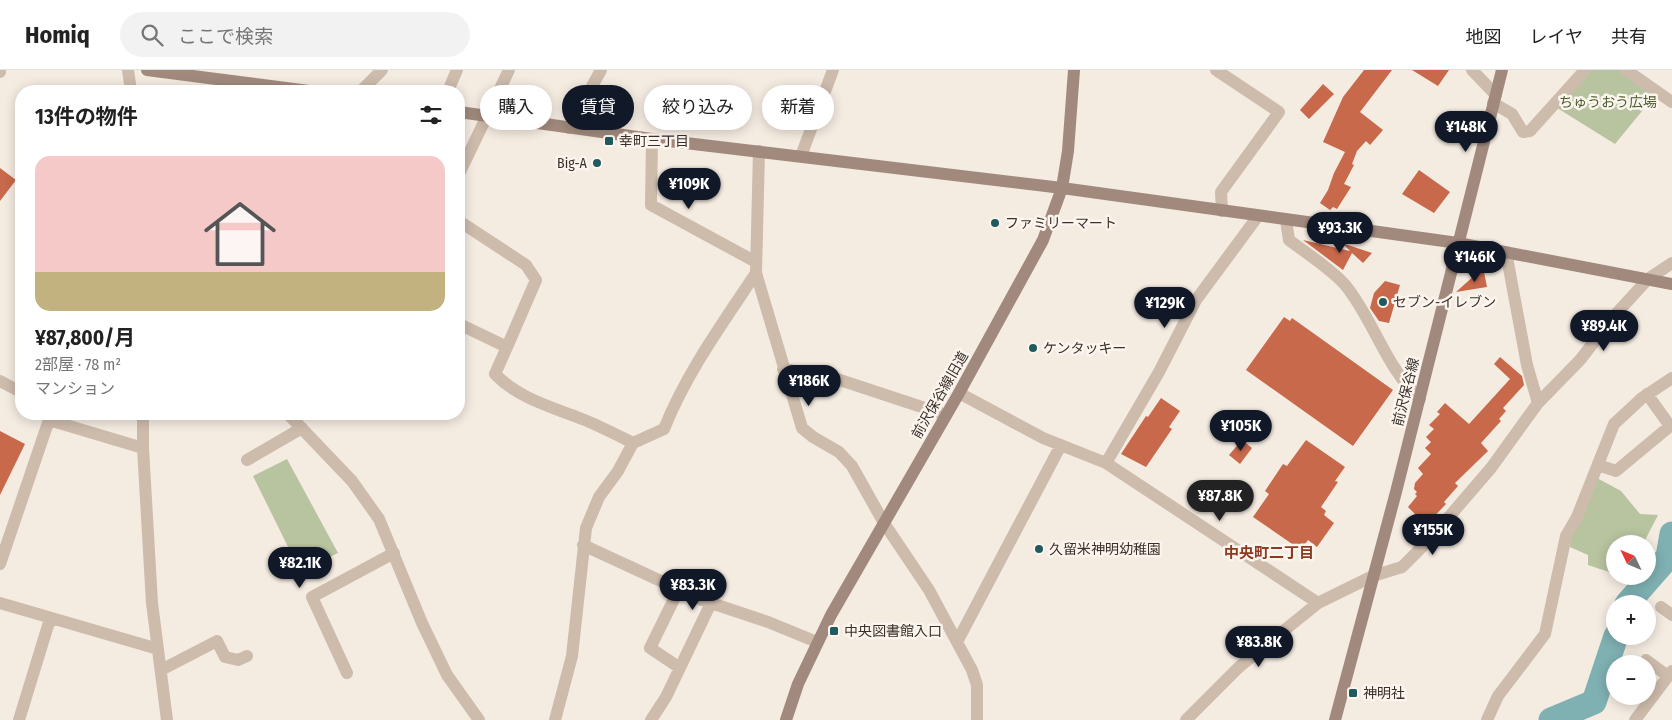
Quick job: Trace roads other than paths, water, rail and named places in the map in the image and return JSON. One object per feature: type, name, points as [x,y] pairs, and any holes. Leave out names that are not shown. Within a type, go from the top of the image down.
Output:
[{"type":"street","points":[[128,70],[130,85]]},
{"type":"street","points":[[147,70],[263,85]]},
{"type":"street","points":[[367,85],[382,70]]},
{"type":"street","points":[[451,85],[457,70]]},
{"type":"street","points":[[502,85],[509,70]]},
{"type":"street","points":[[593,85],[601,70]]},
{"type":"street","points":[[801,156],[833,70]]},
{"type":"street","name":"前沢保谷線旧道","points":[[786,720],[798,684],[817,642],[959,393],[1043,240],[1062,188],[1068,151],[1074,70]]},
{"type":"street","points":[[1216,70],[1279,112],[1221,192],[1222,211]]},
{"type":"street","points":[[1472,70],[1494,99],[1512,114],[1523,132],[1530,132],[1585,70]]},
{"type":"street","name":"前沢保谷線","points":[[1335,720],[1420,399],[1502,70]]},
{"type":"street","points":[[1626,70],[1672,102]]},
{"type":"street","points":[[465,113],[480,115]]},
{"type":"street","points":[[465,161],[480,129]]},
{"type":"street","points":[[584,130],[1062,188],[1458,243],[1672,284]]},
{"type":"street","points":[[652,139],[651,205],[756,268]]},
{"type":"street","points":[[759,151],[756,268],[783,369],[802,428],[813,437],[839,452],[852,466],[884,523],[929,590],[957,642],[977,685],[977,720]]},
{"type":"street","points":[[1106,463],[1159,372],[1196,300],[1258,216]]},
{"type":"street","points":[[1286,220],[1289,240],[1345,284],[1407,386],[1420,399]]},
{"type":"street","points":[[465,226],[526,265],[536,280],[495,374],[506,385],[554,410],[577,417],[633,443]]},
{"type":"street","points":[[1506,252],[1527,365],[1538,403]]},
{"type":"street","points":[[1186,720],[1239,668],[1318,603],[1373,576],[1402,567],[1430,539],[1491,468],[1538,403],[1580,360],[1615,314],[1648,279],[1672,263]]},
{"type":"street","points":[[555,720],[572,656],[586,528],[599,497],[618,472],[633,443],[664,429],[678,394],[694,366],[756,268]]},
{"type":"street","points":[[465,327],[506,347]]},
{"type":"street","points":[[783,369],[837,379],[946,415]]},
{"type":"street","points":[[1487,720],[1498,696],[1544,634],[1566,536],[1577,517],[1614,424],[1647,394],[1672,378]]},
{"type":"street","points":[[0,381],[15,389]]},
{"type":"street","points":[[959,393],[1043,438],[1106,463],[1318,603]]},
{"type":"street","points":[[1598,465],[1616,471],[1670,426],[1647,394]]},
{"type":"street","points":[[0,564],[49,420]]},
{"type":"street","points":[[59,420],[142,448]]},
{"type":"street","points":[[143,420],[142,448],[152,603],[167,720]]},
{"type":"street","points":[[247,460],[293,420]]},
{"type":"street","points":[[297,420],[352,481],[379,519],[422,623],[447,675],[479,720]]},
{"type":"street","points":[[957,642],[1061,445]]},
{"type":"street","points":[[584,545],[711,603],[768,622],[817,642]]},
{"type":"street","points":[[347,673],[312,597],[394,553]]},
{"type":"street","points":[[679,589],[650,648],[680,668]]},
{"type":"street","points":[[651,720],[680,668],[711,603]]},
{"type":"street","points":[[0,604],[158,650]]},
{"type":"street","points":[[1661,607],[1672,615]]},
{"type":"street","points":[[19,720],[50,619]]},
{"type":"street","points":[[161,670],[217,641],[225,657],[238,660],[247,656]]},
{"type":"street","points":[[1635,720],[1670,673],[1656,665]]},
{"type":"waterway","points":[[1635,595],[1668,557],[1672,534]]},
{"type":"waterway","points":[[1551,720],[1594,702],[1613,645]]},
{"type":"place","name":"幸町三丁目","points":[[609,141]]},
{"type":"place","name":"Big-A","points":[[597,163]]},
{"type":"place","name":"ファミリーマート","points":[[995,223]]},
{"type":"place","name":"セブン-イレブン","points":[[1383,302]]},
{"type":"place","name":"ケンタッキー","points":[[1033,348]]},
{"type":"place","name":"久留米神明幼稚園","points":[[1039,549]]},
{"type":"place","name":"中央図書館入口","points":[[834,631]]},
{"type":"place","name":"神明社","points":[[1353,693]]},
{"type":"district","name":"中央町二丁目","points":[[1269,553]]},
{"type":"park label","name":"ちゅうおう広場","points":[[1608,102]]}]
